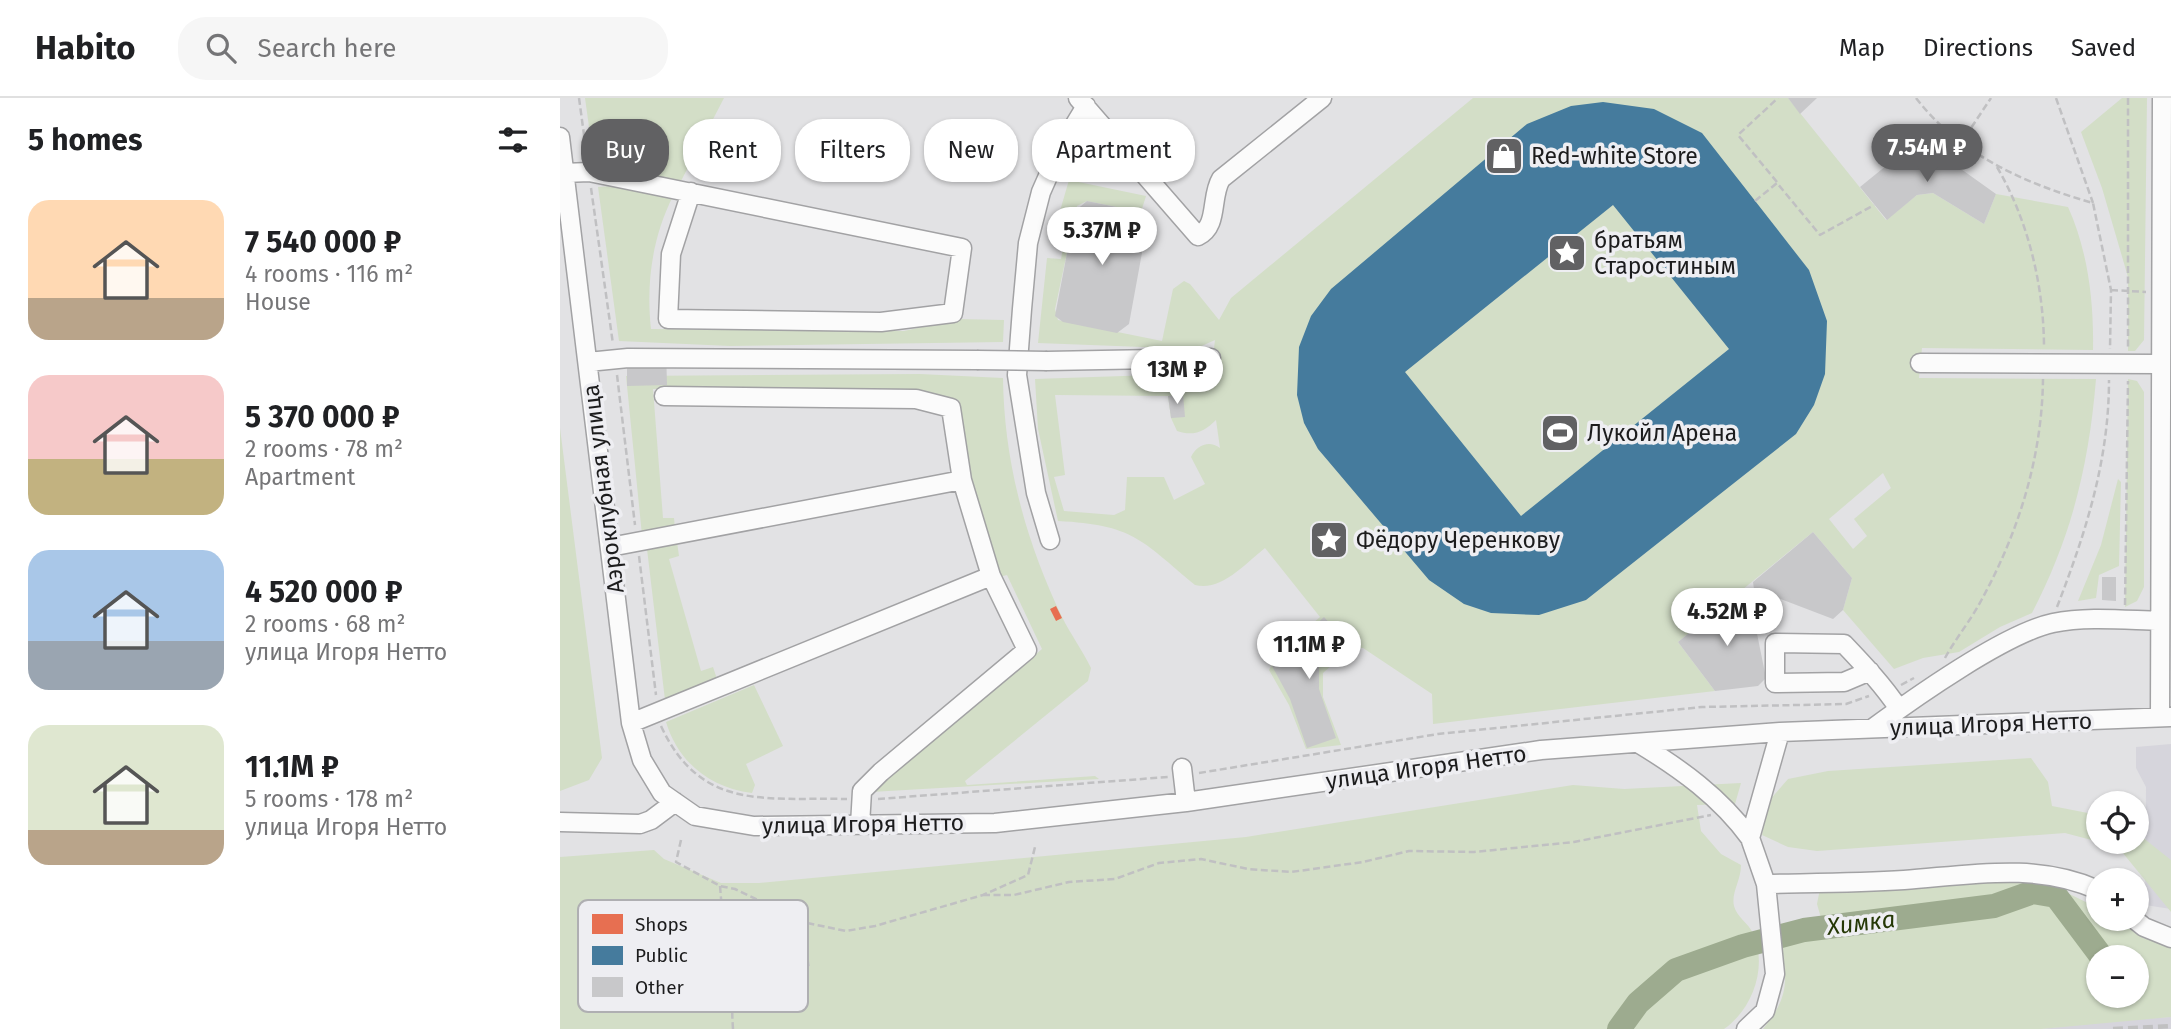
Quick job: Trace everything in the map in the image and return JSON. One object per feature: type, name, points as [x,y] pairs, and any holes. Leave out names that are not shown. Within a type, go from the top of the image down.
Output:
[{"type":"street","points":[[1050,540],[1036,493],[1018,387],[1022,309],[1028,243],[1041,192],[1082,102],[1198,236],[1211,222],[1216,187],[1221,179],[1322,98]]},
{"type":"street","points":[[2162,98],[2165,213],[2160,363],[2160,621],[2165,717]]},
{"type":"street","name":"Аэроклубная улица","points":[[560,137],[631,723],[642,760],[662,793],[695,816]]},
{"type":"street","points":[[564,173],[581,172]]},
{"type":"street","points":[[640,182],[691,192],[962,248],[953,313],[881,322],[668,319],[671,254],[691,192]]},
{"type":"street","points":[[588,362],[615,358],[1048,361],[1211,358]]},
{"type":"street","points":[[1920,363],[2160,363]]},
{"type":"street","points":[[664,396],[916,399],[951,408],[962,480],[991,576],[1027,650],[881,772],[862,791],[860,825]]},
{"type":"street","points":[[610,547],[962,480]]},
{"type":"street","points":[[631,723],[991,576]]},
{"type":"street","points":[[1873,728],[1986,654],[2050,624],[2078,620],[2160,621]]},
{"type":"street","points":[[1870,671],[1844,682],[1775,683],[1775,643],[1844,644],[1870,671],[1893,688],[1899,709]]},
{"type":"street","name":"улица Игоря Нетто","points":[[695,816],[754,826],[995,823],[1186,802],[1541,750],[1780,732],[2165,717]]},
{"type":"street","points":[[1750,838],[1780,732]]},
{"type":"street","points":[[1638,743],[1679,768],[1731,812],[1750,838],[1766,884],[1775,974],[1765,1011],[1746,1029]]},
{"type":"street","points":[[1183,772],[1186,802]]},
{"type":"street","points":[[560,822],[640,824],[651,820],[676,802]]},
{"type":"street","points":[[1766,884],[1855,883],[2022,871],[2071,878],[2086,885]]},
{"type":"street","points":[[2149,929],[2171,938]]},
{"type":"path","points":[[579,98],[582,119]]},
{"type":"path","points":[[1779,98],[1738,135],[1820,235],[1874,205]]},
{"type":"path","points":[[1916,98],[1932,118],[1961,143],[1997,167],[2059,193],[2093,203]]},
{"type":"path","points":[[1939,151],[1961,143],[1991,98]]},
{"type":"path","points":[[2056,98],[2093,203],[2111,290],[2110,354]]},
{"type":"path","points":[[2128,98],[2128,351]]},
{"type":"path","points":[[573,114],[581,113]]},
{"type":"path","points":[[1942,662],[1981,602],[2011,541],[2038,447],[2043,363],[2042,308],[2020,212],[1997,167]]},
{"type":"path","points":[[590,182],[636,533]]},
{"type":"path","points":[[1755,201],[1777,183]]},
{"type":"path","points":[[2111,290],[2146,292]]},
{"type":"path","points":[[2057,608],[2075,560],[2098,481],[2109,427],[2109,379]]},
{"type":"path","points":[[2125,607],[2128,379]]},
{"type":"path","points":[[638,547],[656,695]]},
{"type":"path","points":[[869,800],[1183,772],[1438,734],[1702,707],[1846,704],[1893,688]]},
{"type":"path","points":[[659,722],[685,767],[728,793],[751,797],[856,799]]},
{"type":"path","points":[[983,895],[1014,895],[1069,883],[1115,879],[1159,863],[1201,859],[1248,869],[1291,872],[1363,862],[1409,850],[1474,852],[1574,842],[1731,812]]},
{"type":"path","points":[[681,840],[676,862],[720,886],[735,889],[758,900]]},
{"type":"path","points":[[808,923],[846,931],[875,926],[922,910],[983,895],[1028,875],[1035,847]]},
{"type":"path","points":[[720,886],[721,900]]},
{"type":"shaded area","points":[[2171,744],[2171,909],[2149,906],[2149,868],[2145,868],[2145,854],[2149,854],[2149,791],[2146,791],[2136,768],[2136,747]]},
{"type":"shaded area","points":[[2171,1017],[2171,1029],[2041,1029],[2117,1020]]},
{"type":"green space","points":[[585,98],[724,98],[713,119],[683,119],[681,181],[669,179],[669,119],[588,119]]},
{"type":"green space","name":"Лукойл Арена","points":[[1473,98],[1788,98],[1886,220],[1917,195],[1933,193],[1984,224],[1996,194],[2068,207],[2085,259],[2092,314],[2093,350],[1922,348],[1919,378],[2096,379],[2089,441],[2076,499],[2058,556],[2032,613],[2000,627],[1959,652],[1923,658],[1894,669],[1843,610],[1852,578],[1813,532],[1678,642],[1715,691],[1433,724],[1432,694],[1363,648],[1351,648],[1323,673],[1323,697],[1341,745],[1306,749],[1289,705],[1269,670],[1278,654],[1320,617],[1265,548],[1224,580],[1205,586],[1195,585],[1134,537],[1103,526],[1058,521],[1038,429],[1035,379],[1211,373],[1215,340],[1195,349],[1038,343],[1047,258],[1061,259],[1066,231],[1055,228],[1068,182],[1146,196],[1141,212],[1087,201],[1077,206],[1055,309],[1058,320],[1162,341],[1173,289],[1184,281],[1190,284],[1219,320],[1231,298]],"holes":[[[1055,395],[1168,396],[1171,418],[1177,431],[1199,432],[1216,420],[1220,448],[1212,444],[1204,445],[1191,457],[1205,484],[1174,500],[1164,477],[1127,477],[1125,510],[1114,515],[1064,511],[1054,477],[1065,475]],[[1883,473],[1891,488],[1854,519],[1867,536],[1853,549],[1829,519]]]},
{"type":"green space","points":[[2122,98],[2147,98],[2144,340],[2135,351],[2128,351],[2128,277],[2102,188],[2081,132]]},
{"type":"green space","points":[[612,186],[673,196],[660,228],[652,261],[649,295],[651,329],[904,331],[958,319],[1004,320],[1003,342],[730,346],[619,341],[598,187]]},
{"type":"green space","points":[[920,374],[1003,378],[1004,409],[1013,471],[1028,531],[1049,589],[1091,668],[1088,681],[965,781],[967,785],[1095,776],[1099,779],[871,792],[1042,649],[1007,575],[999,577],[970,480],[959,400],[909,390],[653,389],[663,518],[674,518],[675,528],[642,535],[626,376]]},
{"type":"green space","points":[[2128,379],[2137,381],[2144,392],[2144,587],[2137,601],[2125,607]]},
{"type":"green space","points":[[560,428],[602,758],[589,780],[560,791]]},
{"type":"green space","points":[[2118,479],[2121,482],[2119,566],[2099,575],[2096,598],[2078,601],[2101,545]]},
{"type":"green space","points":[[677,542],[679,556],[669,559],[701,671],[713,667],[717,679],[665,700],[647,549]]},
{"type":"green space","points":[[754,685],[783,746],[746,764],[755,785],[752,793],[723,785],[698,771],[679,749],[666,722]]},
{"type":"green space","points":[[2031,758],[2048,782],[2052,806],[2086,813],[2086,839],[2065,833],[1817,851],[1788,847],[1762,835],[1768,802],[1788,779],[1828,771]]},
{"type":"green space","points":[[1741,783],[1735,804],[1697,805],[1701,831],[1721,854],[1741,865],[1734,906],[1753,933],[1759,959],[1750,999],[1724,1029],[560,1029],[560,857],[654,850],[664,859],[721,883],[759,883],[1246,837],[1573,785],[1624,789]]},
{"type":"green space","points":[[2149,843],[2171,860],[2171,912],[2149,885],[2149,868],[2135,868],[2124,854],[2149,854]]},
{"type":"green space","points":[[2020,878],[2045,882],[2086,902],[2086,931],[2133,931],[2143,938],[2171,946],[2171,1017],[2041,1029],[1763,1029],[1775,1012],[1783,993],[1785,979],[1782,947],[1785,934],[1789,926],[1818,924],[1821,918],[1817,904],[1820,889],[1913,889]]},
{"type":"building: Shops","points":[[1056,606],[1062,618],[1056,621],[1050,609]]},
{"type":"building: Public","points":[[1603,102],[1654,109],[1702,133],[1809,270],[1827,321],[1825,374],[1814,405],[1796,434],[1586,600],[1539,615],[1491,613],[1464,604],[1429,580],[1318,449],[1304,423],[1297,395],[1299,347],[1311,316],[1331,289],[1527,124],[1571,106]],"holes":[[[1613,205],[1729,349],[1521,516],[1405,372]]]},
{"type":"building: Other","points":[[1788,98],[1817,98],[1800,114]]},
{"type":"building: Other","points":[[1919,139],[1996,194],[1984,224],[1933,193],[1917,195],[1887,220],[1860,187]]},
{"type":"building: Other","points":[[1087,201],[1141,212],[1148,220],[1129,324],[1117,333],[1063,322],[1055,316],[1075,211]]},
{"type":"building: Other","points":[[627,349],[666,349],[667,385],[627,386]]},
{"type":"building: Other","points":[[1183,394],[1185,417],[1171,418],[1168,396]]},
{"type":"building: Other","points":[[1813,532],[1852,578],[1843,610],[1833,619],[1754,589],[1753,582]]},
{"type":"building: Other","points":[[2102,577],[2116,577],[2116,601],[2102,600]]},
{"type":"building: Other","points":[[1732,598],[1749,604],[1766,678],[1758,686],[1715,691],[1678,642]]},
{"type":"building: Other","points":[[1324,617],[1344,639],[1319,662],[1319,689],[1336,738],[1307,748],[1290,699],[1272,666]]},
{"type":"waterway","name":"Химка","points":[[1619,1029],[1638,1003],[1676,970],[1743,946],[1804,930],[1994,906],[2033,892],[2056,896],[2093,945]]},
{"type":"railway","points":[[2113,1029],[2171,1026]]},
{"type":"place","name":"Red-white Store","points":[[1504,156]]},
{"type":"place","name":"братьям Старостиным","points":[[1567,253]]},
{"type":"place","name":"Лукойл Арена","points":[[1560,433]]},
{"type":"place","name":"Фёдору Черенкову","points":[[1329,540]]}]
